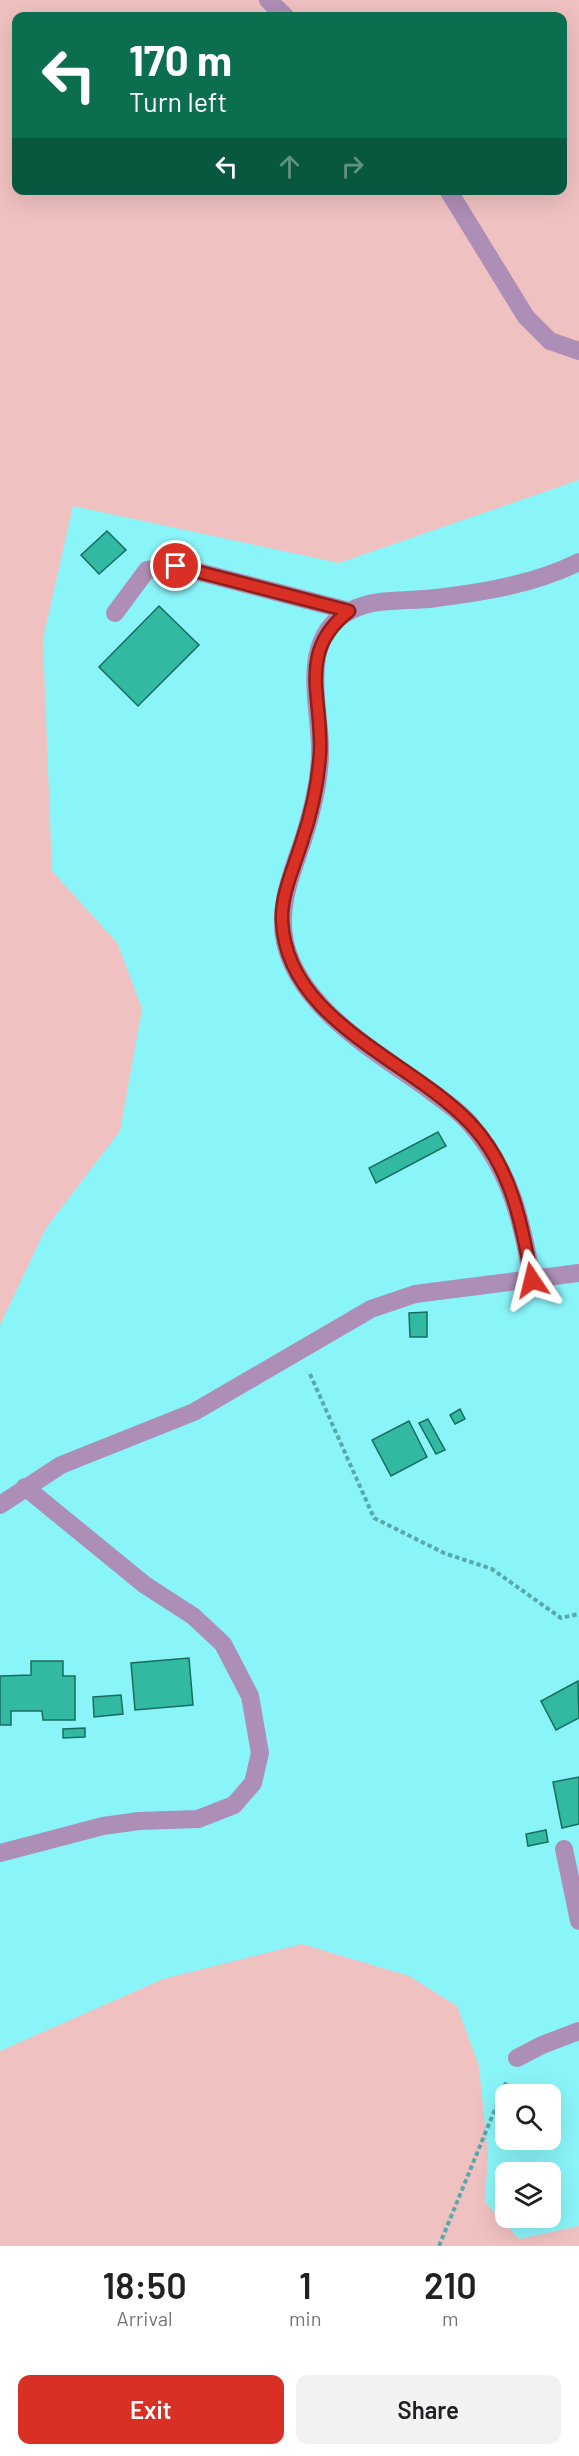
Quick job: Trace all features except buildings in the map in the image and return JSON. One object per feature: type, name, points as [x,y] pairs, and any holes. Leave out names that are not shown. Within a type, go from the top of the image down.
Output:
[{"type":"street","points":[[268,0],[281,12]]},
{"type":"street","points":[[451,195],[525,317],[550,341],[579,351]]},
{"type":"street","points":[[532,1280],[514,1195],[500,1166],[482,1138],[461,1115],[334,1018],[311,997],[295,968],[285,942],[282,919],[284,902],[313,807],[319,772],[316,659],[330,630],[349,611],[375,601],[433,598],[506,588],[557,573],[579,562]]},
{"type":"street","points":[[115,614],[147,570],[176,566],[349,611]]},
{"type":"street","points":[[0,1504],[61,1464],[194,1412],[371,1309],[415,1294],[579,1273]]},
{"type":"street","points":[[0,1853],[103,1826],[139,1821],[198,1819],[234,1805],[253,1783],[260,1753],[250,1696],[223,1644],[193,1616],[145,1585],[24,1488]]},
{"type":"street","points":[[564,1849],[579,1921]]},
{"type":"street","points":[[517,2058],[542,2045],[579,2031]]},
{"type":"path","points":[[299,1351],[374,1518],[444,1553],[492,1569],[561,1618],[579,1614]]},
{"type":"path","points":[[439,2246],[517,2058]]},
{"type":"shaded area","points":[[0,0],[579,0],[579,480],[339,563],[73,506],[43,639],[52,871],[118,944],[142,1009],[120,1131],[46,1228],[0,1325]]},
{"type":"shaded area","points":[[302,1944],[409,1976],[457,2006],[479,2066],[488,2154],[485,2202],[495,2213],[495,2228],[509,2228],[519,2239],[579,2226],[579,2246],[0,2246],[0,2051],[163,1979]]},
{"type":"route","points":[[176,566],[349,611],[330,630],[316,659],[319,772],[313,807],[284,902],[282,919],[285,942],[299,976],[311,997],[334,1018],[444,1101],[469,1122],[482,1138],[500,1166],[514,1195],[532,1280]]}]
